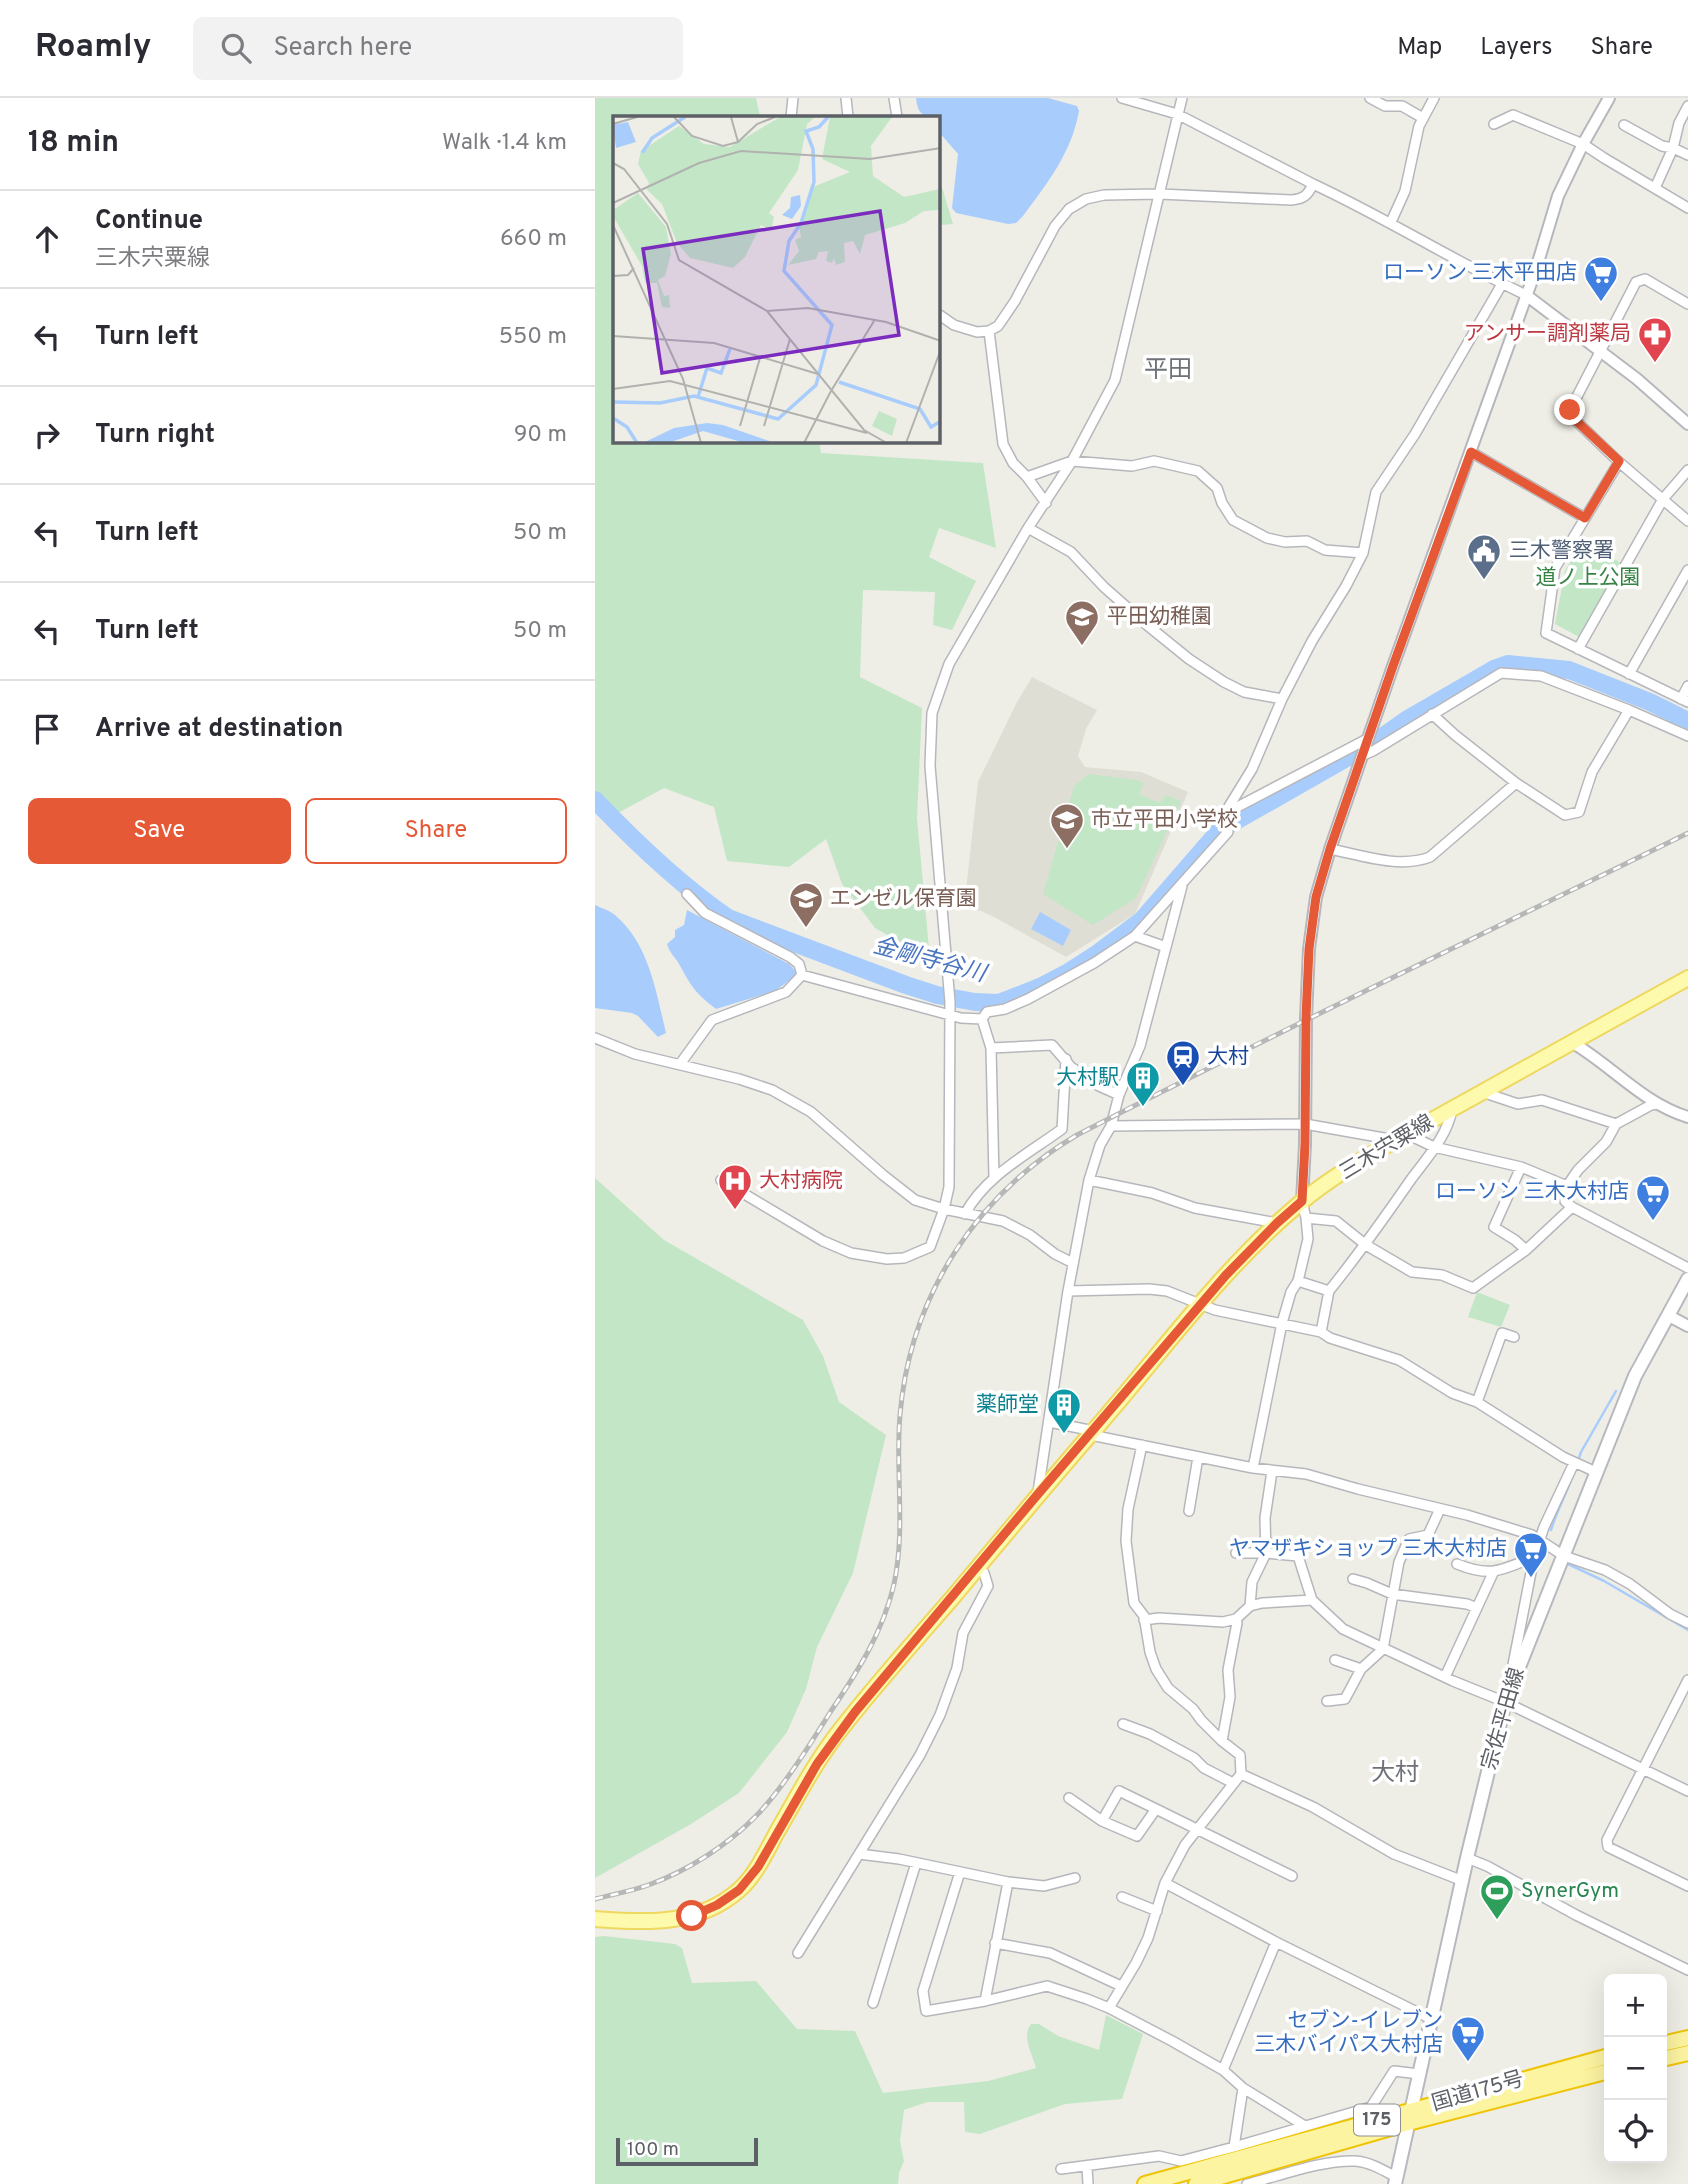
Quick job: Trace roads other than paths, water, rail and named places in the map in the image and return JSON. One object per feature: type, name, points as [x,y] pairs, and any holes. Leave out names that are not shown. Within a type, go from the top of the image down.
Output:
[{"type":"highway","points":[[1667,2043],[1688,2038]]},
{"type":"highway","points":[[1667,2058],[1688,2053]]},
{"type":"highway","name":"国道175号","points":[[1196,2184],[1604,2058]]},
{"type":"highway","name":"国道175号","points":[[1145,2184],[1410,2117],[1604,2072]]},
{"type":"main road","name":"三木宍粟線","points":[[595,1919],[637,1923],[692,1916],[717,1905],[739,1890],[758,1867],[835,1737],[1226,1275],[1302,1201],[1370,1155],[1688,978]]},
{"type":"main road","name":"宗佐平田線","points":[[1395,2180],[1505,1702],[1635,1376],[1688,1279]]},
{"type":"street","points":[[791,116],[793,98]]},
{"type":"street","points":[[846,98],[848,116]]},
{"type":"street","points":[[894,98],[897,116]]},
{"type":"street","points":[[1122,98],[1177,114],[1391,222],[1502,284],[1527,295],[1600,349],[1688,424]]},
{"type":"street","points":[[722,1180],[824,1241],[851,1253],[887,1259],[904,1258],[930,1247],[949,1187],[950,1014],[930,766],[932,713],[949,664],[1028,528],[1072,461],[1115,380],[1182,98]]},
{"type":"street","points":[[1370,98],[1385,106],[1402,106],[1423,118]]},
{"type":"street","points":[[1391,222],[1405,191],[1419,126],[1434,98]]},
{"type":"street","points":[[1253,1468],[1282,1323],[1291,1292],[1298,1282],[1308,1239],[1302,1201],[1306,1017],[1309,949],[1316,897],[1393,666],[1527,295],[1558,196],[1609,98]]},
{"type":"street","points":[[1655,188],[1688,106]]},
{"type":"street","points":[[1494,124],[1513,115],[1583,144],[1688,208]]},
{"type":"street","points":[[1623,125],[1662,146],[1688,155]]},
{"type":"street","points":[[940,315],[954,325],[977,332],[989,331],[998,326],[1015,301],[1055,226],[1069,209],[1086,199],[1104,195],[1160,194],[1300,200],[1308,195],[1313,184]]},
{"type":"street","points":[[1688,304],[1645,279],[1636,282],[1570,410],[1572,417],[1688,521]]},
{"type":"street","points":[[982,1019],[987,1012],[1005,1009],[1056,984],[1135,936],[1228,832],[1224,814],[1252,769],[1282,699],[1312,641],[1363,553],[1377,492],[1415,434],[1502,284]]},
{"type":"street","points":[[989,331],[1003,444],[1013,463],[1046,503]]},
{"type":"street","points":[[1471,452],[1585,518]]},
{"type":"street","points":[[1027,477],[1072,461],[1132,466],[1154,461],[1198,471],[1217,488],[1222,503],[1233,520],[1267,538],[1285,542],[1307,541],[1325,550],[1363,553]]},
{"type":"street","points":[[1619,461],[1555,568],[1546,633],[1684,700],[1688,686]]},
{"type":"street","points":[[1578,649],[1663,499],[1688,470]]},
{"type":"street","points":[[1028,528],[1071,552],[1104,587],[1189,659],[1244,692],[1282,699]]},
{"type":"street","points":[[1629,674],[1688,570]]},
{"type":"street","points":[[1363,755],[1501,673],[1541,676],[1688,736]]},
{"type":"street","points":[[1432,714],[1516,783],[1565,815],[1579,812],[1592,772],[1629,710]]},
{"type":"street","points":[[1224,814],[1369,738]]},
{"type":"street","points":[[1330,849],[1416,863],[1430,857],[1516,783]]},
{"type":"street","points":[[1038,1494],[1068,1291],[1089,1180],[1100,1145],[1111,1126],[1119,1095],[1140,1046],[1183,884]]},
{"type":"street","points":[[687,894],[705,913],[800,964],[802,975]]},
{"type":"street","points":[[1135,936],[1166,947]]},
{"type":"street","points":[[802,975],[961,1018],[982,1019]]},
{"type":"street","points":[[680,1064],[712,1020],[786,992],[802,975]]},
{"type":"street","points":[[982,1019],[991,1048],[995,1178]]},
{"type":"street","points":[[595,1038],[635,1054],[739,1079],[772,1090],[811,1112],[915,1200],[1003,1221],[1073,1263]]},
{"type":"street","points":[[1573,1043],[1657,1104],[1688,1117]]},
{"type":"street","points":[[991,1048],[1052,1045],[1071,1067],[1099,1086],[1119,1095]]},
{"type":"street","points":[[965,1213],[971,1202],[995,1178],[1062,1129],[1066,1059]]},
{"type":"street","points":[[1482,1093],[1518,1104],[1542,1100],[1616,1124]]},
{"type":"street","points":[[1657,1104],[1616,1124],[1606,1142],[1577,1170],[1567,1186],[1565,1201],[1688,1268]]},
{"type":"street","points":[[1321,1332],[1329,1292],[1366,1245],[1434,1147],[1450,1122],[1452,1109]]},
{"type":"street","points":[[1111,1126],[1305,1124],[1402,1137],[1521,1167],[1567,1186]]},
{"type":"street","points":[[1521,1167],[1494,1227],[1515,1240],[1525,1251]]},
{"type":"street","points":[[1089,1180],[1152,1193],[1195,1208],[1277,1223]]},
{"type":"street","points":[[1306,1218],[1336,1220],[1366,1245],[1412,1272],[1442,1275],[1473,1288],[1525,1251],[1572,1207]]},
{"type":"street","points":[[1298,1282],[1329,1292]]},
{"type":"street","points":[[1068,1291],[1149,1289],[1167,1292],[1215,1310],[1321,1332],[1330,1338],[1399,1360],[1452,1394],[1477,1402],[1574,1463],[1596,1472]]},
{"type":"street","points":[[1669,1316],[1688,1326]]},
{"type":"street","points":[[1477,1402],[1503,1333],[1514,1337]]},
{"type":"street","points":[[1049,1422],[1198,1457],[1306,1475],[1532,1535],[1564,1556],[1605,1570],[1630,1584],[1670,1614],[1688,1623]]},
{"type":"street","points":[[1109,2008],[1142,1950],[1165,1883],[1185,1845],[1241,1774],[1240,1755],[1168,1688],[1150,1652],[1144,1620],[1134,1603],[1126,1541],[1128,1509],[1142,1445]]},
{"type":"street","points":[[1189,1511],[1198,1457]]},
{"type":"street","points":[[1505,1702],[1539,1539],[1574,1463]]},
{"type":"street","points":[[1250,1606],[1252,1581],[1266,1553],[1265,1518],[1272,1471]]},
{"type":"street","points":[[1327,1701],[1345,1699],[1360,1669],[1383,1649],[1399,1562],[1409,1539],[1427,1535],[1440,1509]]},
{"type":"street","points":[[1236,1553],[1298,1556],[1312,1600],[1343,1629],[1505,1702],[1688,1791]]},
{"type":"street","points":[[1457,1564],[1476,1572],[1493,1573],[1534,1558]]},
{"type":"street","points":[[798,1953],[920,1755],[940,1715],[957,1668],[963,1633],[988,1586],[984,1573],[978,1567]]},
{"type":"street","points":[[1445,1677],[1493,1573]]},
{"type":"street","points":[[1353,1579],[1392,1594],[1467,1604],[1477,1608]]},
{"type":"street","points":[[1144,1620],[1159,1618],[1223,1622],[1236,1619],[1250,1606],[1262,1603],[1312,1600]]},
{"type":"street","points":[[1222,1741],[1230,1697],[1228,1670],[1236,1619]]},
{"type":"street","points":[[1335,1660],[1360,1669]]},
{"type":"street","points":[[1688,1680],[1607,1840],[1608,1847],[1688,1886]]},
{"type":"street","points":[[1123,1724],[1173,1746],[1195,1758],[1204,1768],[1234,1783]]},
{"type":"street","points":[[1241,1774],[1313,1807],[1394,1854],[1463,1881]]},
{"type":"street","points":[[1102,1821],[1119,1791],[1292,1875]]},
{"type":"street","points":[[1069,1798],[1102,1821],[1137,1836],[1156,1809]]},
{"type":"street","points":[[859,1854],[1008,1882],[1044,1886],[1075,1878]]},
{"type":"street","points":[[1467,1858],[1688,1970]]},
{"type":"street","points":[[873,2003],[915,1863]]},
{"type":"street","points":[[960,1872],[923,1991],[926,2011],[985,2001],[1047,1986],[1109,2008],[1223,2070],[1243,2088],[1305,2126]]},
{"type":"street","points":[[985,2001],[1008,1882]]},
{"type":"street","points":[[1165,1883],[1431,2019]]},
{"type":"street","points":[[1122,1897],[1157,1911]]},
{"type":"street","points":[[1223,2070],[1276,1942]]},
{"type":"street","points":[[995,1943],[1050,1953],[1121,1986]]},
{"type":"street","points":[[1061,2169],[1159,2156],[1181,2161],[1234,2147],[1371,2107],[1394,2071],[1419,2074]]},
{"type":"street","points":[[1234,2147],[1243,2088]]},
{"type":"street","points":[[1247,2184],[1330,2163],[1356,2161],[1374,2165],[1395,2180]]},
{"type":"street","points":[[1087,2166],[1088,2184]]},
{"type":"water","points":[[916,98],[1048,98],[1077,106],[1079,111],[1071,140],[1057,167],[1023,216],[1016,223],[1008,224],[956,213],[952,208],[958,154],[940,133],[940,116],[922,114]]},
{"type":"water","points":[[595,905],[615,915],[636,940],[649,969],[666,1033],[658,1037],[632,1013],[595,1008]]},
{"type":"water","points":[[687,910],[789,964],[796,971],[794,977],[775,991],[716,1009],[694,989],[667,944],[675,937],[675,930],[684,925]]},
{"type":"water","points":[[1040,912],[1071,930],[1063,946],[1031,929]]},
{"type":"waterway","name":"金剛寺谷川","points":[[595,800],[659,862],[728,918],[937,995],[999,1003],[1067,973],[1142,920],[1220,830],[1378,740],[1406,720],[1494,669],[1508,664],[1569,670],[1650,702],[1688,721]]},
{"type":"waterway","points":[[1578,1461],[1616,1391]]},
{"type":"waterway","points":[[1551,1530],[1573,1474]]},
{"type":"waterway","points":[[1568,1564],[1604,1581],[1688,1630]]},
{"type":"railway","points":[[595,1899],[644,1886],[680,1871],[721,1846],[746,1826],[787,1779],[860,1666],[876,1635],[894,1584],[900,1521],[900,1415],[906,1371],[918,1329],[934,1290],[954,1253],[979,1219],[1008,1187],[1041,1159],[1077,1135],[1688,833]]},
{"type":"place","name":"ローソン 三木平田店","points":[[1601,303]]},
{"type":"place","name":"アンサー調剤薬局","points":[[1655,364]]},
{"type":"place","name":"三木警察署","points":[[1484,581]]},
{"type":"place","name":"平田幼稚園","points":[[1082,647]]},
{"type":"place","name":"市立平田小学校","points":[[1067,850]]},
{"type":"place","name":"エンゼル保育園","points":[[806,929]]},
{"type":"place","name":"大村","points":[[1183,1087]]},
{"type":"place","name":"大村駅","points":[[1143,1108]]},
{"type":"place","name":"大村病院","points":[[735,1211]]},
{"type":"place","name":"ローソン 三木大村店","points":[[1653,1222]]},
{"type":"place","name":"薬師堂","points":[[1064,1435]]},
{"type":"place","name":"ヤマザキショップ 三木大村店","points":[[1531,1579]]},
{"type":"place","name":"SynerGym","points":[[1497,1921]]},
{"type":"place","name":"セブン-イレブン 三木バイパス大村店","points":[[1468,2063]]},
{"type":"district","name":"平田","points":[[1168,371]]},
{"type":"district","name":"大村","points":[[1395,1774]]},
{"type":"park label","name":"道ノ上公園","points":[[1588,578]]}]
